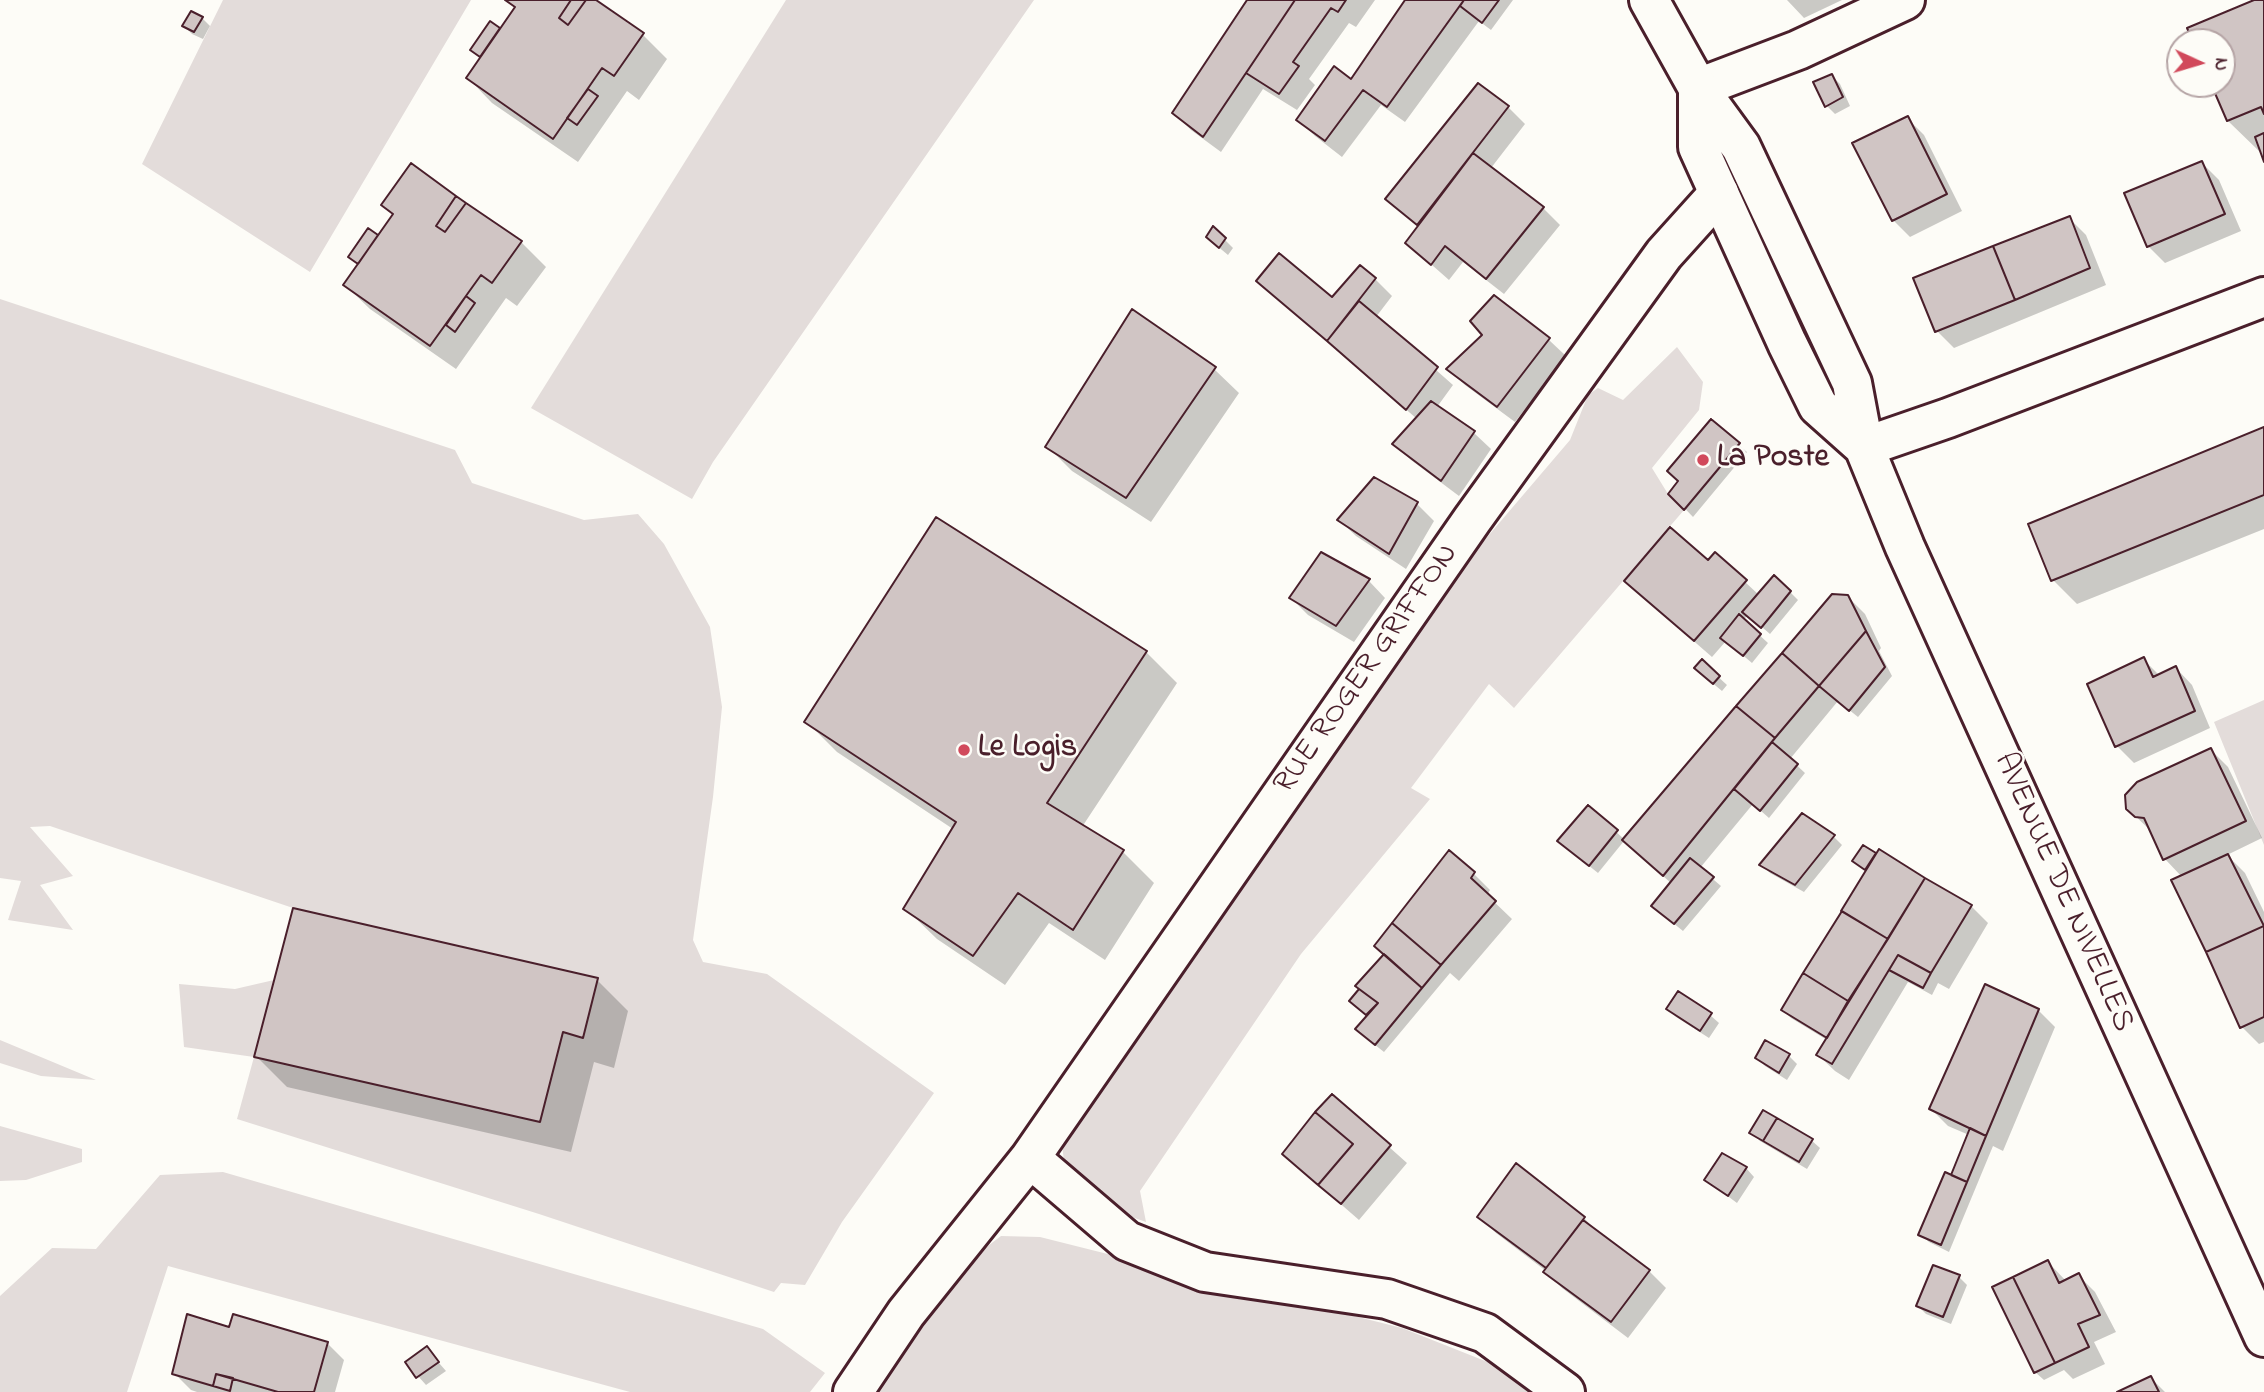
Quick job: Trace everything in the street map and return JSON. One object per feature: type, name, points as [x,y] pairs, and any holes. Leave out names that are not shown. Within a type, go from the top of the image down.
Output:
[{"type":"street","points":[[1649,0],[1698,88],[1798,50],[1905,0]]},
{"type":"street","name":"AVENUE DE NIVELLES","points":[[1698,88],[1698,147],[1719,193],[1818,406],[1864,447]]},
{"type":"street","name":"AVENUE DE NIVELLES","points":[[1698,88],[1741,147],[1852,383],[1864,447],[1905,547],[2264,1337]]},
{"type":"street","name":"RUE ROGER GRIFFON","points":[[853,1392],[906,1313],[1031,1158],[1472,520],[1664,254],[1719,193]]},
{"type":"street","points":[[1864,447],[1948,418],[2264,297]]},
{"type":"street","points":[[1031,1158],[1127,1241],[1205,1272],[1399,1303],[1485,1333],[1565,1392]]},
{"type":"shaded area","points":[[223,0],[471,0],[310,272],[142,164]]},
{"type":"shaded area","points":[[786,0],[1034,0],[713,462],[692,499],[531,408]]},
{"type":"shaded area","points":[[0,299],[455,450],[472,483],[584,520],[638,514],[664,544],[710,627],[722,707],[713,797],[693,940],[703,962],[767,974],[934,1093],[842,1222],[805,1285],[781,1283],[774,1292],[539,1214],[237,1119],[254,1057],[184,1047],[179,984],[235,989],[274,980],[254,1056],[563,1032],[583,1037],[597,978],[293,908],[50,826],[30,827],[73,876],[40,885],[73,930],[8,920],[21,881],[0,878]]},
{"type":"shaded area","points":[[1677,347],[1703,382],[1699,410],[1652,468],[1668,494],[1684,510],[1514,708],[1489,684],[1411,788],[1430,799],[1301,954],[1140,1191],[1146,1222],[1104,1207],[1065,1170],[1061,1136],[1419,617],[1570,440],[1588,395],[1598,388],[1623,400]]},
{"type":"shaded area","points":[[2264,700],[2264,845],[2214,722]]},
{"type":"shaded area","points":[[0,1040],[96,1080],[41,1076],[0,1063]]},
{"type":"shaded area","points":[[0,1126],[82,1149],[82,1162],[26,1180],[0,1181]]},
{"type":"shaded area","points":[[223,1172],[763,1329],[825,1373],[810,1392],[630,1392],[168,1266],[127,1392],[0,1392],[0,1296],[52,1248],[96,1249],[160,1175]]},
{"type":"shaded area","points":[[1001,1236],[1040,1237],[1402,1328],[1533,1380],[1548,1392],[877,1392],[968,1261]]},
{"type":"building","points":[[505,0],[571,0],[559,18],[568,25],[586,0],[596,0],[644,33],[614,76],[602,68],[553,139],[466,78],[515,7]]},
{"type":"building","points":[[571,0],[586,0],[568,25],[559,18]]},
{"type":"building","points":[[1247,0],[1295,0],[1203,137],[1172,113]]},
{"type":"building","points":[[1295,0],[1346,0],[1338,12],[1331,8],[1293,62],[1299,66],[1279,94],[1246,73]]},
{"type":"building","points":[[1405,0],[1464,0],[1387,107],[1363,90],[1325,141],[1296,120],[1334,66],[1351,79]]},
{"type":"building","points":[[1464,0],[1499,0],[1482,23],[1460,6]]},
{"type":"building","points":[[2254,0],[2264,0],[2264,114],[2261,107],[2227,121],[2217,98],[2236,98],[2236,28],[2187,28]]},
{"type":"building","points":[[191,11],[203,17],[194,32],[182,26]]},
{"type":"building","points":[[490,21],[500,28],[480,57],[470,50]]},
{"type":"building","points":[[1832,74],[1843,97],[1825,107],[1813,82]]},
{"type":"building","points":[[1478,83],[1509,106],[1417,225],[1385,199]]},
{"type":"building","points":[[588,89],[598,96],[577,125],[567,118]]},
{"type":"building","points":[[1908,116],[1947,194],[1892,221],[1852,143]]},
{"type":"building","points":[[2264,133],[2264,162],[2255,137]]},
{"type":"building","points":[[1473,153],[1544,207],[1486,279],[1445,246],[1431,265],[1405,243]]},
{"type":"building","points":[[2202,161],[2225,214],[2147,247],[2124,193]]},
{"type":"building","points":[[411,163],[456,196],[436,226],[445,232],[466,203],[522,241],[492,283],[481,275],[430,346],[343,285],[393,214],[381,205]]},
{"type":"building","points":[[456,196],[466,203],[445,232],[436,226]]},
{"type":"building","points":[[2070,216],[2090,268],[2015,300],[1993,246]]},
{"type":"building","points":[[1213,226],[1226,238],[1219,248],[1206,237]]},
{"type":"building","points":[[368,228],[378,235],[358,264],[348,257]]},
{"type":"building","points":[[1993,246],[2015,300],[1935,332],[1913,278]]},
{"type":"building","points":[[1279,253],[1332,297],[1360,265],[1376,278],[1327,341],[1256,281]]},
{"type":"building","points":[[1494,295],[1550,338],[1497,407],[1446,369],[1482,335],[1470,321]]},
{"type":"building","points":[[466,296],[475,303],[455,332],[446,325]]},
{"type":"building","points":[[1359,301],[1438,367],[1406,410],[1327,341]]},
{"type":"building","points":[[1132,309],[1216,367],[1126,498],[1045,447]]},
{"type":"building","points":[[1431,401],[1475,431],[1441,481],[1392,444]]},
{"type":"building","points":[[1711,419],[1740,443],[1684,510],[1668,494],[1678,481],[1667,471]]},
{"type":"building","points":[[2264,427],[2264,495],[2051,581],[2028,524]]},
{"type":"building","points":[[1374,477],[1418,502],[1389,554],[1337,520]]},
{"type":"building","name":"Le Logis","points":[[936,517],[1147,651],[1047,803],[1124,850],[1073,930],[1018,893],[973,956],[903,909],[956,822],[804,722]]},
{"type":"building","points":[[1670,527],[1708,560],[1715,552],[1747,580],[1694,641],[1624,581]]},
{"type":"building","points":[[1321,552],[1370,579],[1336,626],[1289,598]]},
{"type":"building","points":[[1774,575],[1791,591],[1761,628],[1742,612]]},
{"type":"building","points":[[1832,594],[1848,595],[1866,631],[1819,686],[1782,653]]},
{"type":"building","points":[[1739,614],[1761,634],[1743,656],[1720,638]]},
{"type":"building","points":[[1866,631],[1885,667],[1849,711],[1819,686]]},
{"type":"building","points":[[1782,653],[1819,686],[1775,738],[1736,706]]},
{"type":"building","points":[[2144,657],[2153,677],[2176,666],[2195,711],[2115,747],[2087,684]]},
{"type":"building","points":[[1702,659],[1720,676],[1713,684],[1694,668]]},
{"type":"building","points":[[1736,706],[1775,738],[1663,876],[1622,840]]},
{"type":"building","points":[[1772,742],[1798,764],[1760,811],[1734,789]]},
{"type":"building","points":[[2211,748],[2246,821],[2163,860],[2144,818],[2135,817],[2126,809],[2125,795],[2137,782]]},
{"type":"building","points":[[1588,805],[1618,830],[1589,866],[1557,841]]},
{"type":"building","points":[[1802,813],[1835,835],[1795,885],[1759,865]]},
{"type":"building","points":[[1863,845],[1876,853],[1865,870],[1852,861]]},
{"type":"building","points":[[1879,849],[1925,878],[1888,939],[1841,911]]},
{"type":"building","points":[[1449,850],[1475,872],[1471,878],[1496,901],[1441,965],[1392,923]]},
{"type":"building","points":[[2228,854],[2264,926],[2206,952],[2171,880]]},
{"type":"building","points":[[1690,858],[1714,877],[1674,924],[1651,906]]},
{"type":"building","points":[[1925,878],[1972,905],[1931,973],[1898,955],[1832,1064],[1816,1055]]},
{"type":"building","points":[[293,908],[598,978],[583,1038],[563,1032],[540,1122],[254,1057]]},
{"type":"building","points":[[1842,911],[1888,939],[1848,1001],[1803,973]]},
{"type":"building","points":[[1392,923],[1441,965],[1422,988],[1374,946]]},
{"type":"building","points":[[2264,926],[2264,1017],[2240,1028],[2206,952]]},
{"type":"building","points":[[1384,954],[1422,988],[1375,1045],[1355,1029],[1378,1003],[1355,986]]},
{"type":"building","points":[[1898,955],[1931,973],[1923,988],[1889,970]]},
{"type":"building","points":[[1803,973],[1848,1001],[1827,1038],[1781,1010]]},
{"type":"building","points":[[1985,984],[2039,1009],[1986,1136],[1929,1109]]},
{"type":"building","points":[[1359,989],[1378,1003],[1366,1015],[1349,1001]]},
{"type":"building","points":[[1678,991],[1712,1013],[1700,1031],[1666,1009]]},
{"type":"building","points":[[1765,1040],[1790,1054],[1779,1073],[1755,1058]]},
{"type":"building","points":[[1332,1094],[1391,1145],[1341,1204],[1318,1185],[1353,1144],[1315,1112]]},
{"type":"building","points":[[1763,1110],[1777,1118],[1763,1141],[1749,1133]]},
{"type":"building","points":[[1315,1112],[1353,1144],[1318,1185],[1282,1154]]},
{"type":"building","points":[[1777,1118],[1813,1139],[1799,1162],[1763,1141]]},
{"type":"building","points":[[1970,1128],[1986,1136],[1967,1182],[1951,1175]]},
{"type":"building","points":[[1722,1153],[1747,1167],[1728,1196],[1704,1180]]},
{"type":"building","points":[[1516,1163],[1585,1217],[1546,1268],[1477,1217]]},
{"type":"building","points":[[1945,1172],[1967,1182],[1941,1245],[1918,1235]]},
{"type":"building","points":[[1583,1220],[1650,1270],[1611,1322],[1543,1272]]},
{"type":"building","points":[[2048,1260],[2059,1283],[2079,1273],[2100,1315],[2078,1324],[2089,1347],[2055,1363],[2013,1277]]},
{"type":"building","points":[[1933,1265],[1960,1275],[1943,1317],[1916,1306]]},
{"type":"building","points":[[2013,1277],[2055,1363],[2034,1373],[1992,1287]]},
{"type":"building","points":[[187,1314],[229,1327],[233,1314],[328,1342],[314,1392],[278,1392],[216,1374],[213,1386],[172,1374]]},
{"type":"building","points":[[427,1346],[439,1362],[416,1378],[405,1362]]},
{"type":"building","points":[[216,1374],[233,1378],[230,1391],[213,1386]]},
{"type":"building","points":[[2151,1376],[2159,1392],[2117,1392]]},
{"type":"place","name":"La Poste","points":[[1703,460]]},
{"type":"place","name":"Le Logis","points":[[964,750]]}]
